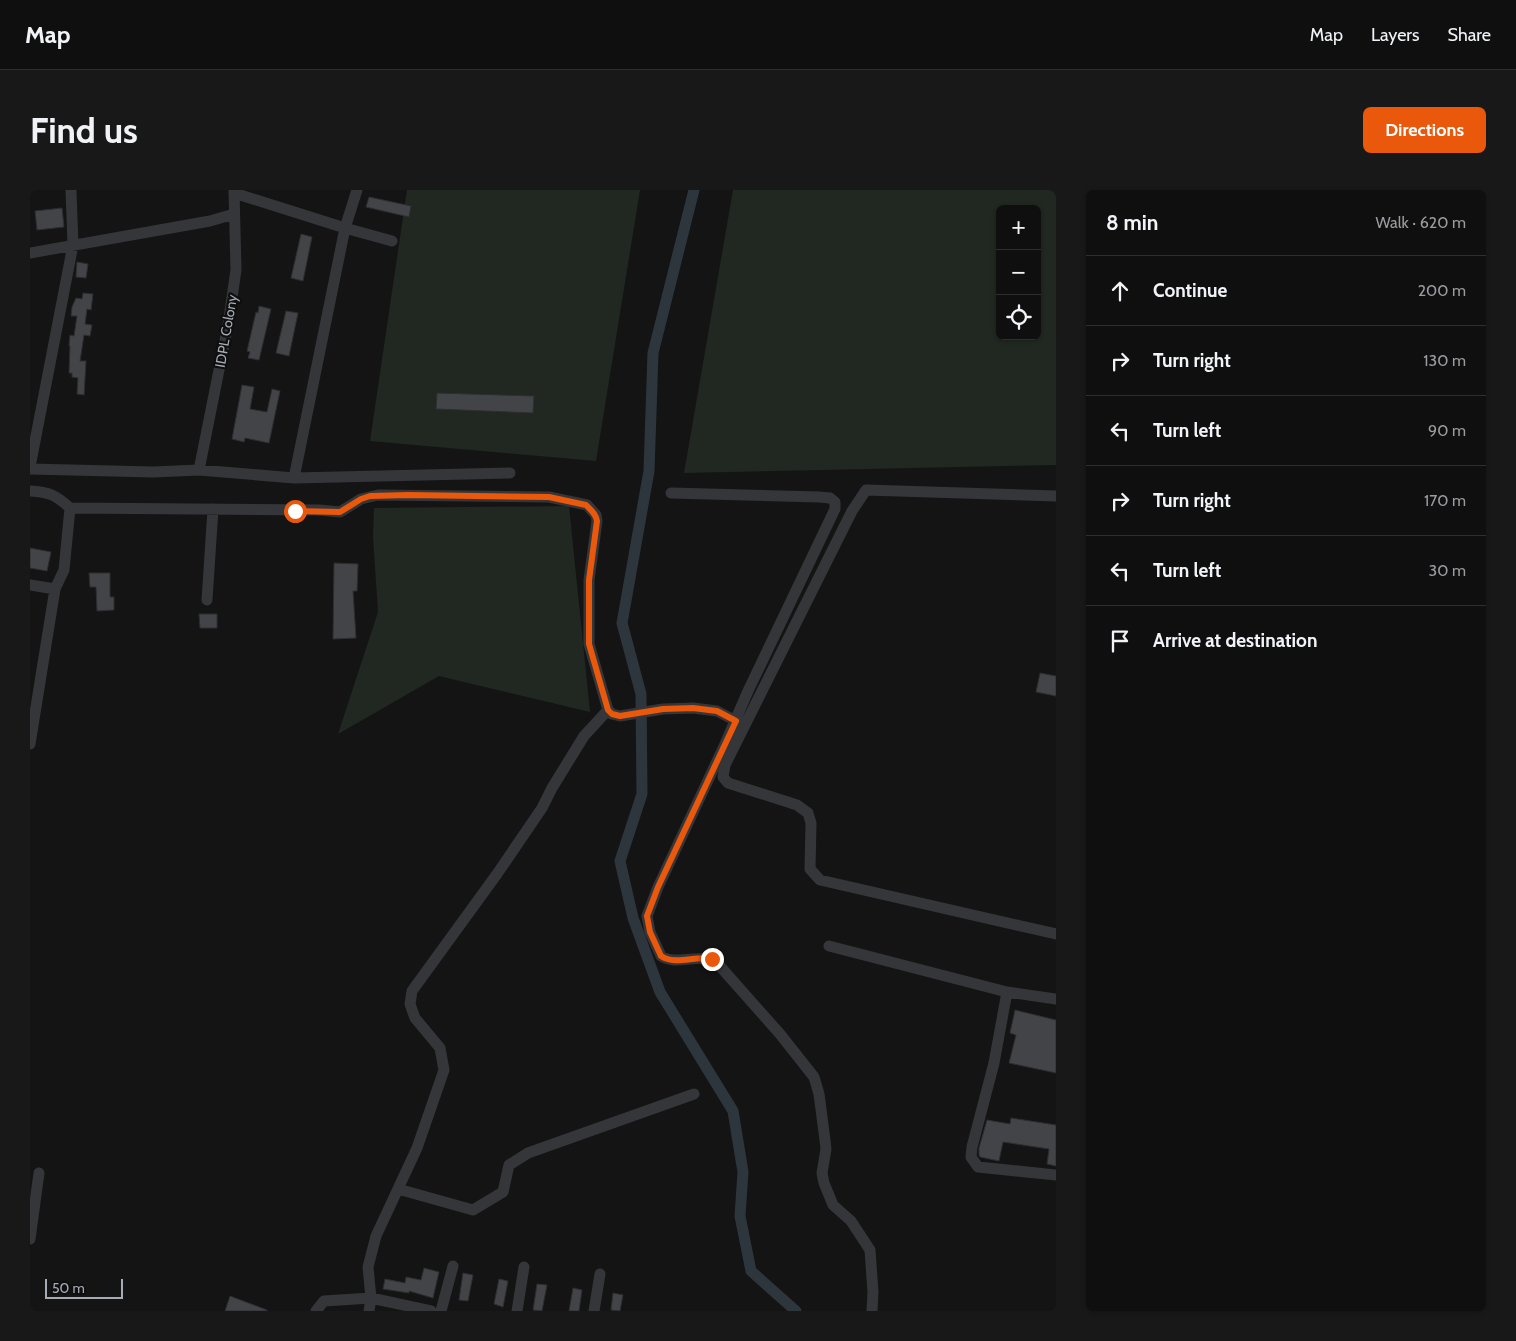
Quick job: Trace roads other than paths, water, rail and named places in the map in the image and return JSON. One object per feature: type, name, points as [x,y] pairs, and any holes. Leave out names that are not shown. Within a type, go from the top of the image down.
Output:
[{"type":"street","points":[[71,190],[73,244],[30,468],[153,472],[199,470],[294,478],[510,473]]},
{"type":"street","points":[[294,478],[345,228],[357,190]]},
{"type":"street","points":[[234,192],[345,228],[392,240]]},
{"type":"street","name":"IDPL Colony","points":[[199,470],[228,325],[235,279],[234,192]]},
{"type":"street","points":[[30,253],[210,221],[234,214]]},
{"type":"street","points":[[1056,496],[866,490],[852,511],[725,765],[723,777],[728,783],[796,805],[808,813],[811,823],[810,869],[820,880],[1056,934]]},
{"type":"street","points":[[30,491],[45,492],[56,496],[70,508],[340,512],[361,499],[370,496],[408,495],[549,497],[586,505],[596,516],[597,521],[589,580],[589,644],[608,710],[612,714],[620,716],[663,709],[705,709],[717,711],[736,721]]},
{"type":"street","points":[[671,493],[819,497],[830,498],[835,502],[835,509],[748,691],[736,721],[658,887],[647,916],[657,949],[665,958],[673,961],[697,957],[708,958],[718,964],[791,1046],[814,1077],[819,1094],[826,1148],[822,1172],[824,1183],[834,1205],[851,1221],[870,1250],[873,1292],[872,1311]]},
{"type":"street","points":[[30,744],[55,589],[64,570],[70,508]]},
{"type":"street","points":[[207,600],[213,509]]},
{"type":"street","points":[[30,585],[55,589]]},
{"type":"street","points":[[369,1311],[371,1298],[368,1267],[376,1236],[417,1148],[444,1070],[440,1048],[415,1018],[410,1004],[412,991],[497,874],[542,808],[584,736],[608,710]]},
{"type":"street","points":[[829,946],[1007,992],[1056,999]]},
{"type":"street","points":[[1007,992],[994,1062],[971,1157],[978,1167],[1056,1175]]},
{"type":"street","points":[[398,1189],[473,1210],[502,1192],[509,1165],[528,1153],[694,1094]]},
{"type":"street","points":[[30,1239],[39,1174]]},
{"type":"street","points":[[441,1311],[453,1266]]},
{"type":"street","points":[[517,1311],[524,1267]]},
{"type":"street","points":[[594,1311],[600,1274]]},
{"type":"street","points":[[316,1311],[324,1300],[371,1298],[431,1311]]},
{"type":"waterway","points":[[694,190],[653,353],[649,471],[622,623],[641,694],[642,794],[620,861],[633,918],[660,992],[733,1111],[743,1172],[740,1216],[751,1271],[796,1311]]}]
